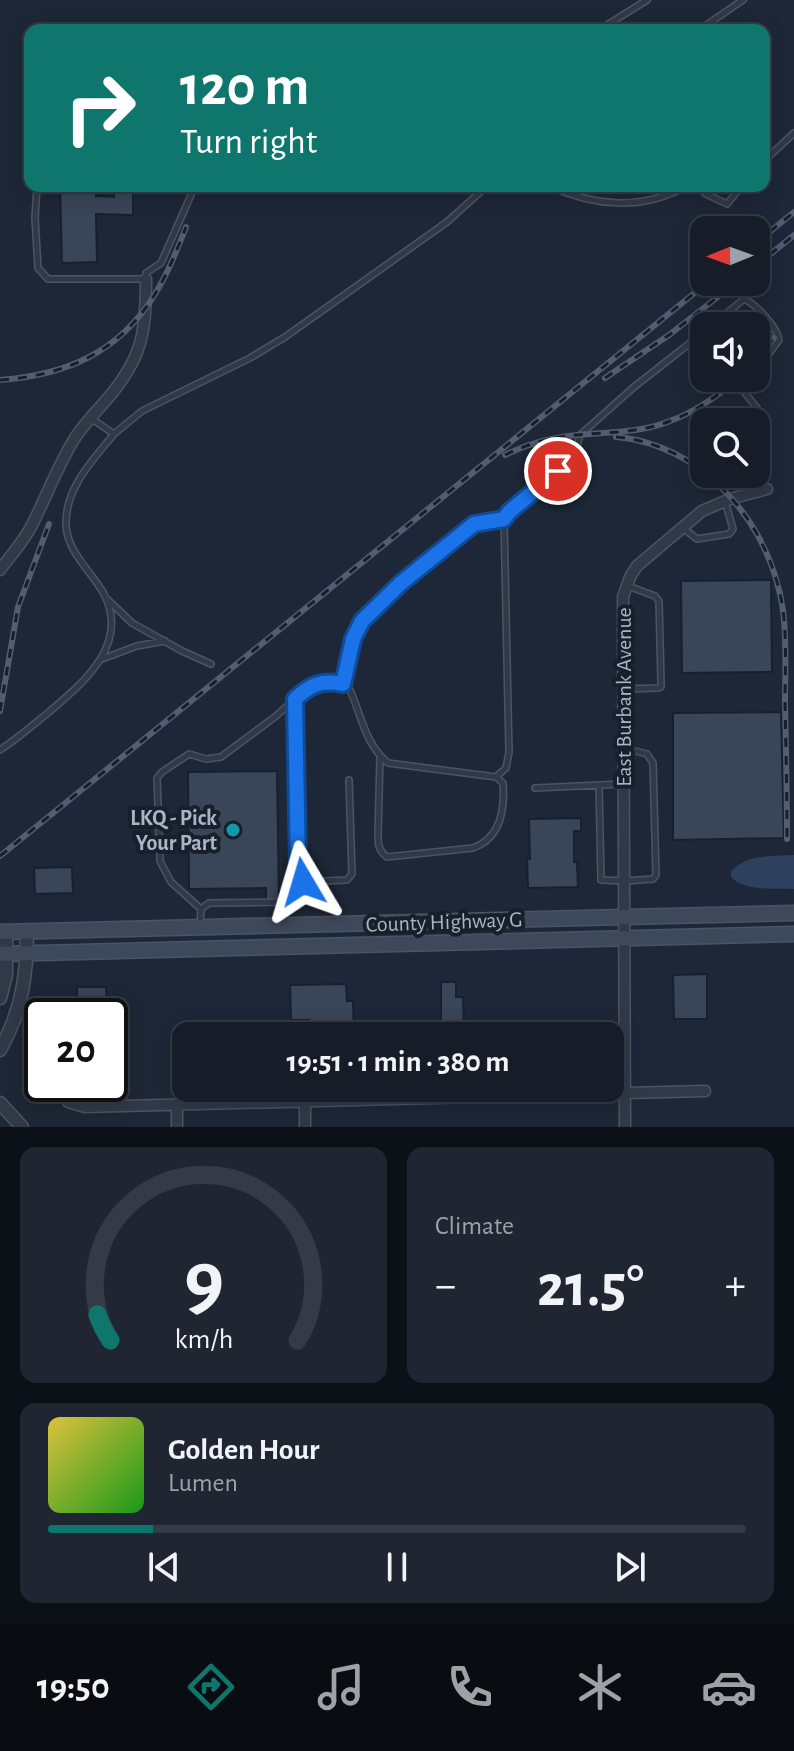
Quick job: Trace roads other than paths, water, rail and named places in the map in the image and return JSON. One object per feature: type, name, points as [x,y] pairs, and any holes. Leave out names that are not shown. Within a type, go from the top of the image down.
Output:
[{"type":"main road","name":"County Highway G","points":[[3,932],[794,913]]},
{"type":"main road","points":[[285,925],[286,947]]},
{"type":"main road","name":"County Highway G","points":[[3,954],[794,934]]},
{"type":"street","points":[[0,570],[32,526],[75,437],[120,384],[139,348],[145,323],[146,279]]},
{"type":"street","name":"East Burbank Avenue","points":[[625,1127],[622,610],[626,585],[645,558],[702,511],[767,489]]},
{"type":"street","points":[[0,1050],[20,1007],[25,983],[27,931]]},
{"type":"street","points":[[0,998],[3,932]]},
{"type":"street","points":[[625,1094],[705,1091]]},
{"type":"street","points":[[0,1092],[2,1105],[22,1127]]},
{"type":"street","points":[[68,1102],[85,1107],[305,1102],[305,1127]]},
{"type":"street","points":[[177,1105],[177,1127]]},
{"type":"lane","points":[[609,24],[647,0]]},
{"type":"lane","points":[[708,24],[743,0]]},
{"type":"lane","points":[[770,155],[794,133]]},
{"type":"lane","points":[[37,192],[38,268],[48,279],[146,279],[146,273],[161,263],[192,192]]},
{"type":"lane","points":[[0,750],[84,682],[108,644],[111,613],[106,598],[70,541],[66,516],[76,483],[114,434],[142,411],[250,358],[285,337],[447,222],[480,192]]},
{"type":"lane","points":[[568,192],[601,203],[650,201],[672,192]]},
{"type":"lane","points":[[704,192],[727,204],[737,192]]},
{"type":"lane","points":[[728,312],[744,299],[760,312]]},
{"type":"lane","points":[[770,323],[778,332],[779,340],[770,352]]},
{"type":"lane","points":[[496,777],[506,768],[509,752],[504,519],[574,457],[580,435],[690,343]]},
{"type":"lane","points":[[744,392],[757,408]]},
{"type":"lane","points":[[91,418],[114,434]]},
{"type":"lane","points":[[748,488],[748,494]]},
{"type":"lane","points":[[682,527],[697,539],[729,534],[733,529],[725,501]]},
{"type":"lane","points":[[343,684],[353,639],[362,621],[401,583],[474,524],[504,519]]},
{"type":"lane","points":[[623,689],[661,687],[659,601],[655,596],[626,585]]},
{"type":"lane","points":[[106,598],[132,623],[211,664]]},
{"type":"lane","points":[[101,659],[137,646],[165,641]]},
{"type":"lane","points":[[201,909],[171,882],[160,861],[157,778],[189,754],[206,759],[221,757],[276,716],[307,688],[321,683],[343,684],[350,690],[369,742],[388,763],[496,777],[503,783],[500,824],[482,845],[473,848],[387,857],[379,847],[378,835],[380,756]]},
{"type":"lane","points":[[285,925],[284,908],[298,893],[303,882],[298,866],[295,699]]},
{"type":"lane","points":[[599,785],[601,880],[650,880],[656,875],[654,768],[647,754],[623,748]]},
{"type":"lane","points":[[303,882],[347,880],[352,874],[349,780]]},
{"type":"lane","points":[[535,788],[624,783]]},
{"type":"lane","points":[[200,927],[201,909],[209,903],[288,902]]},
{"type":"water","points":[[794,855],[794,889],[752,887],[731,877],[731,871],[745,861]]},
{"type":"railway","points":[[770,232],[794,212]]},
{"type":"railway","points":[[0,380],[47,373],[69,366],[108,346],[141,314],[160,286],[186,227]]},
{"type":"railway","points":[[770,255],[794,235]]},
{"type":"railway","points":[[0,856],[691,296]]},
{"type":"railway","points":[[605,378],[669,335],[719,296]]},
{"type":"railway","points":[[770,343],[774,338]]},
{"type":"railway","points":[[505,455],[558,437],[659,425],[698,408],[721,392]]},
{"type":"railway","points":[[616,437],[662,448],[690,463]]},
{"type":"railway","points":[[722,488],[757,534],[774,571],[783,610],[787,839]]},
{"type":"railway","points":[[0,711],[18,607],[49,524]]},
{"type":"place","name":"LKQ - Pick Your Part","points":[[233,830]]}]
